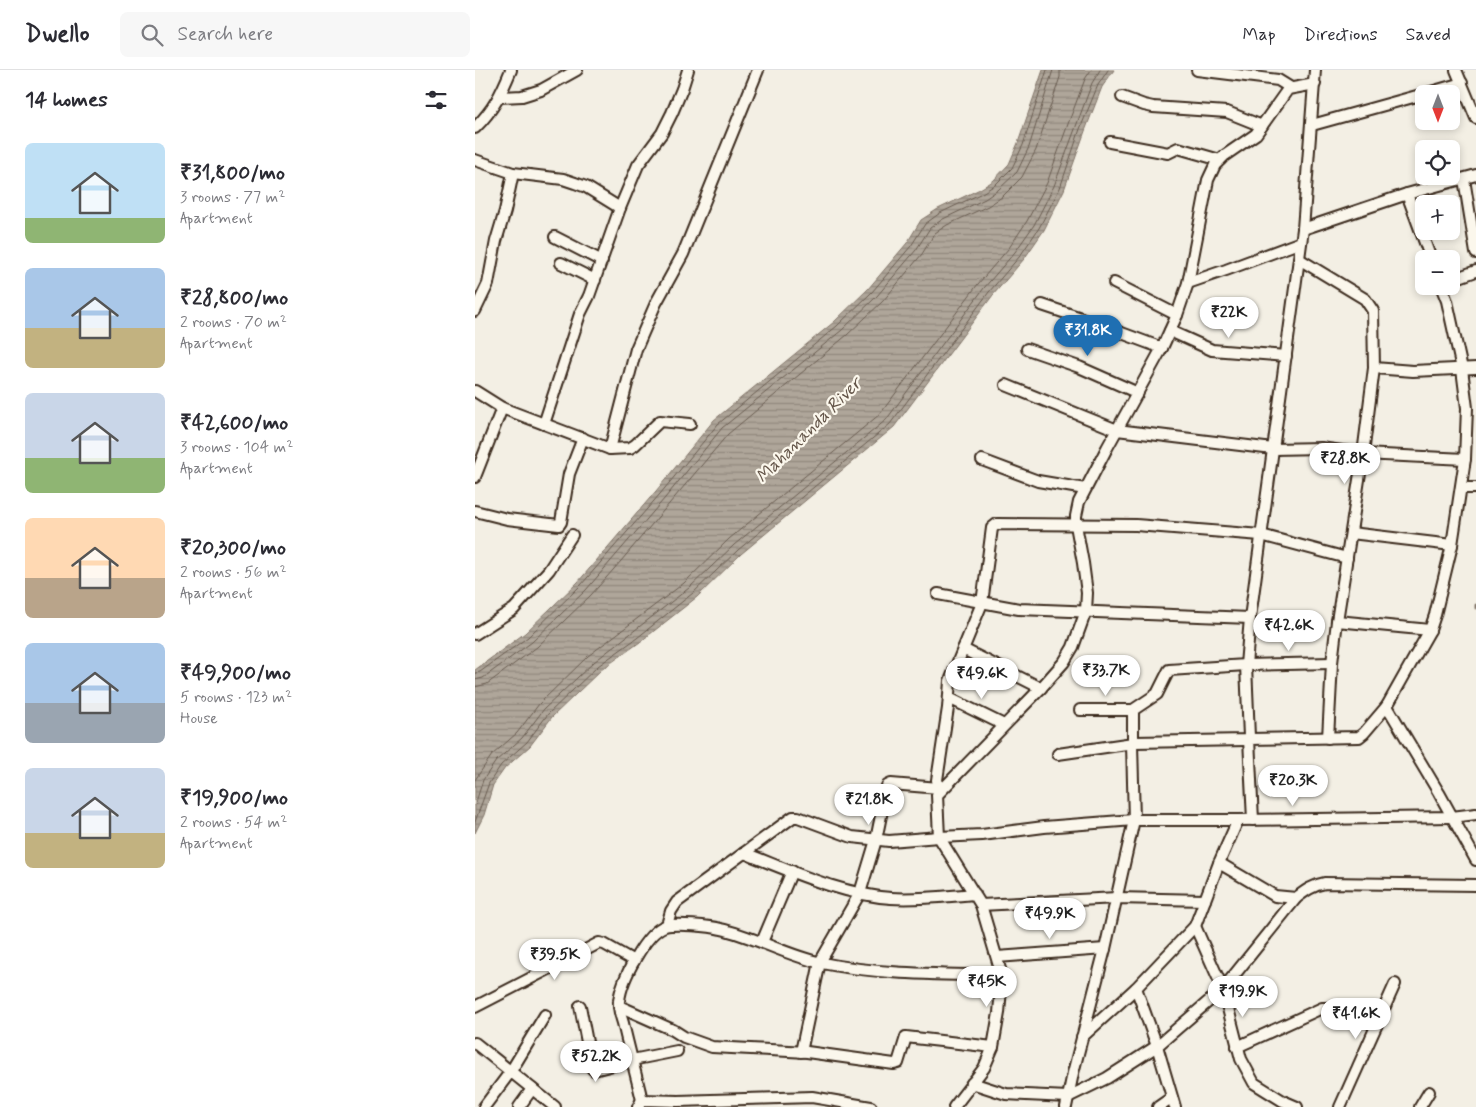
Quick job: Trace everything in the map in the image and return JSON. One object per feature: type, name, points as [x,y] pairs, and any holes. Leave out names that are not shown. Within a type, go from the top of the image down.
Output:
[{"type":"street","points":[[475,128],[484,120],[500,97],[511,70]]},
{"type":"street","points":[[500,97],[522,96],[541,90],[577,70]]},
{"type":"street","points":[[544,424],[580,314],[589,296],[620,208],[638,165],[662,133],[673,113],[688,70]]},
{"type":"street","points":[[610,449],[636,349],[657,303],[683,254],[758,70]]},
{"type":"street","points":[[1197,70],[1278,80],[1291,88]]},
{"type":"street","points":[[1253,820],[1246,665],[1250,618],[1303,229],[1315,70]]},
{"type":"street","points":[[1456,70],[1473,101],[1476,118]]},
{"type":"street","points":[[1455,85],[1462,83]]},
{"type":"street","points":[[954,1107],[984,1068],[993,1047],[999,1012],[1002,976],[981,905],[939,837],[936,798],[940,789],[975,757],[1041,688],[1064,662],[1073,647],[1087,611],[1086,585],[1075,516],[1079,502],[1162,348],[1177,315],[1188,283],[1208,180],[1215,165],[1223,156],[1253,137],[1287,90],[1315,84]]},
{"type":"street","points":[[1312,125],[1415,96]]},
{"type":"street","points":[[1122,97],[1153,107],[1227,112],[1262,126]]},
{"type":"street","points":[[1110,142],[1168,153],[1178,148],[1220,160]]},
{"type":"street","points":[[475,160],[513,173],[563,179],[586,187],[620,208]]},
{"type":"street","points":[[475,311],[487,284],[513,173]]},
{"type":"street","points":[[1303,229],[1407,194],[1476,175]]},
{"type":"street","points":[[1464,179],[1476,253]]},
{"type":"street","points":[[1407,194],[1428,250]]},
{"type":"street","points":[[555,237],[601,261]]},
{"type":"street","points":[[1188,283],[1301,242]]},
{"type":"street","points":[[1299,259],[1365,299],[1373,311],[1374,368],[1363,454],[1337,621],[1332,663],[1328,738]]},
{"type":"street","points":[[561,263],[595,280]]},
{"type":"street","points":[[1460,276],[1476,270]]},
{"type":"street","points":[[1114,283],[1177,315]]},
{"type":"street","points":[[1058,754],[1133,742],[1356,737],[1361,735],[1387,706],[1429,630],[1435,615],[1452,545],[1461,488],[1472,409],[1445,295]]},
{"type":"street","points":[[1042,305],[1162,348]]},
{"type":"street","points":[[1170,331],[1212,350],[1286,356]]},
{"type":"street","points":[[1027,349],[1079,366],[1138,393]]},
{"type":"street","points":[[1374,368],[1413,370],[1476,368]]},
{"type":"street","points":[[1006,385],[1117,430],[1273,449],[1321,448],[1363,454],[1465,458]]},
{"type":"street","points":[[475,391],[502,408],[610,449],[630,448],[660,421],[690,424]]},
{"type":"street","points":[[475,477],[502,408]]},
{"type":"street","points":[[475,511],[507,519],[559,525],[569,474],[583,438]]},
{"type":"street","points":[[982,460],[1038,481],[1085,489]]},
{"type":"street","points":[[1461,488],[1476,488]]},
{"type":"street","points":[[940,789],[937,780],[950,681],[982,603],[992,528],[994,525],[1136,525],[1261,534],[1347,558]]},
{"type":"street","points":[[1351,533],[1452,545]]},
{"type":"street","points":[[475,634],[514,609],[549,570],[572,535]]},
{"type":"street","points":[[938,594],[1019,608],[1250,618]]},
{"type":"street","points":[[1337,621],[1429,630]]},
{"type":"street","points":[[963,649],[1041,688]]},
{"type":"street","points":[[1080,710],[1133,710],[1157,694],[1169,670],[1246,665],[1332,663]]},
{"type":"street","points":[[949,698],[1004,725]]},
{"type":"street","points":[[1387,706],[1476,860]]},
{"type":"street","points":[[1067,1102],[1105,949],[1134,820],[1133,710]]},
{"type":"street","points":[[801,1052],[820,962],[860,893],[876,840],[888,784],[940,789]]},
{"type":"street","points":[[667,925],[671,911],[677,902],[793,817],[798,817],[852,837],[889,841],[982,835],[1044,826],[1134,820],[1253,820],[1476,814]]},
{"type":"street","points":[[1082,1037],[1136,988],[1195,926],[1238,820]]},
{"type":"street","points":[[744,853],[833,886],[879,897],[901,899],[975,894]]},
{"type":"street","points":[[1219,863],[1275,896],[1296,898]]},
{"type":"street","points":[[762,942],[792,871]]},
{"type":"street","points":[[972,1083],[1006,1094],[1067,1102],[1157,1046],[1223,989],[1296,898],[1311,887],[1325,883],[1476,884]]},
{"type":"street","points":[[981,905],[1117,898],[1205,900]]},
{"type":"street","points":[[640,1104],[619,1001],[634,961],[651,936],[667,925],[702,926],[721,929],[762,942],[794,955],[857,969],[1002,976]]},
{"type":"street","points":[[1195,926],[1223,989],[1241,1059],[1255,1083],[1283,1102],[1297,1107]]},
{"type":"street","points":[[475,1008],[599,943],[634,961]]},
{"type":"street","points":[[997,957],[1105,949]]},
{"type":"street","points":[[1341,1107],[1395,984]]},
{"type":"street","points":[[1136,988],[1157,1046],[1173,1102],[1158,1107]]},
{"type":"street","points":[[580,1006],[594,1070],[677,1050]]},
{"type":"street","points":[[619,1006],[684,1036],[711,1046],[801,1052],[895,1064],[898,1063],[904,1039],[907,1037],[993,1047]]},
{"type":"street","points":[[1237,1047],[1322,1008],[1328,1008],[1376,1024]]},
{"type":"street","points":[[484,1107],[511,1071],[545,1015]]},
{"type":"street","points":[[475,1043],[555,1107]]},
{"type":"street","points":[[519,1107],[532,1089]]},
{"type":"street","points":[[1420,1107],[1429,1092]]},
{"type":"street","points":[[629,1107],[640,1104],[793,1102],[812,1097],[837,1104],[871,1107]]},
{"type":"water","name":"Mahananda River","points":[[1043,70],[1114,70],[1102,87],[1064,190],[1044,230],[1024,259],[993,295],[894,427],[741,554],[697,597],[601,670],[552,717],[530,746],[505,768],[493,785],[484,815],[475,833],[475,670],[525,633],[578,582],[714,420],[834,322],[868,289],[907,243],[921,220],[938,209],[993,181],[1009,164]]}]
